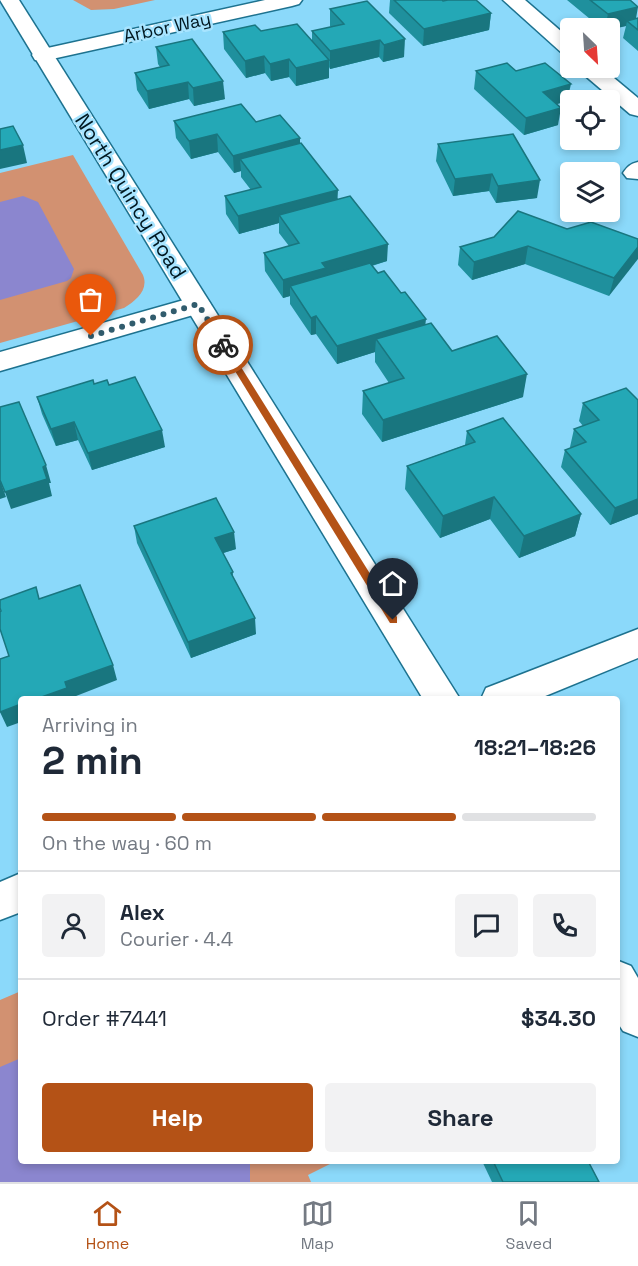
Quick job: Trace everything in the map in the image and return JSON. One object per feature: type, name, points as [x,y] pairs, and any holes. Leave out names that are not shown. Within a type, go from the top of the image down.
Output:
[{"type":"street","name":"North Quincy Road","points":[[9,0],[440,696]]},
{"type":"street","name":"Arbor Way","points":[[43,55],[292,0]]},
{"type":"street","points":[[513,0],[560,41]]},
{"type":"street","points":[[602,78],[638,109]]},
{"type":"street","points":[[0,362],[198,304]]},
{"type":"street","points":[[506,696],[638,643]]},
{"type":"street","points":[[0,901],[18,893]]},
{"type":"street","points":[[620,987],[638,1016]]},
{"type":"shaded area","points":[[73,0],[155,0],[114,9],[91,10]]},
{"type":"shaded area","points":[[73,155],[143,275],[143,290],[124,308],[0,343],[0,173]]},
{"type":"shaded area","points":[[23,196],[38,202],[74,269],[71,278],[67,281],[0,300],[0,202]]},
{"type":"shaded area","points":[[18,992],[18,1164],[330,1164],[308,1175],[311,1182],[0,1182],[0,1000]]},
{"type":"shaded area","points":[[18,1059],[18,1164],[250,1164],[250,1182],[0,1182],[0,1067]]},
{"type":"building","points":[[394,0],[476,0],[491,13],[424,29]]},
{"type":"building","points":[[590,0],[630,0],[638,7],[608,14]]},
{"type":"building","points":[[367,1],[405,39],[384,45],[380,40],[330,51],[312,31],[344,24],[330,9]]},
{"type":"building","points":[[638,18],[638,30],[627,21]]},
{"type":"building","points":[[297,24],[329,60],[296,68],[289,59],[270,64],[264,56],[245,61],[223,32],[255,25],[261,31]]},
{"type":"building","points":[[192,39],[223,81],[193,88],[188,82],[147,91],[135,73],[169,65],[156,47]]},
{"type":"building","points":[[507,63],[516,71],[545,63],[560,75],[560,78],[571,84],[543,92],[560,108],[526,118],[476,71]]},
{"type":"building","points":[[241,104],[256,122],[280,115],[300,138],[233,156],[217,134],[189,141],[174,121]]},
{"type":"building","points":[[13,126],[23,145],[0,150],[0,129]]},
{"type":"building","points":[[513,134],[540,180],[498,186],[492,174],[455,179],[438,144]]},
{"type":"building","points":[[301,143],[338,190],[238,216],[225,196],[261,187],[240,159]]},
{"type":"building","points":[[350,196],[388,244],[322,263],[326,268],[283,280],[264,253],[299,243],[279,215]]},
{"type":"building","points":[[518,211],[567,229],[591,222],[638,239],[638,247],[614,278],[528,246],[474,262],[460,247],[494,237]]},
{"type":"building","points":[[370,263],[378,273],[384,271],[401,293],[405,292],[426,319],[337,346],[316,316],[311,318],[290,286]]},
{"type":"building","points":[[431,323],[452,351],[497,336],[527,374],[383,420],[363,391],[404,378],[376,339]]},
{"type":"building","points":[[135,377],[162,430],[88,453],[74,422],[51,429],[37,397],[93,380],[94,384],[107,380],[109,385]]},
{"type":"building","points":[[626,388],[638,400],[638,499],[615,508],[565,450],[586,442],[574,429],[599,420],[583,403]]},
{"type":"building","points":[[19,402],[46,465],[43,467],[47,479],[5,492],[0,480],[0,407]]},
{"type":"building","points":[[503,418],[581,514],[524,536],[494,497],[443,516],[407,466],[475,442],[467,431]]},
{"type":"building","points":[[216,498],[234,532],[215,538],[255,618],[188,642],[134,526]]},
{"type":"building","points":[[80,585],[113,665],[65,682],[67,688],[44,696],[18,696],[18,705],[0,712],[0,659],[9,656],[0,629],[0,600],[36,587],[39,599]]},
{"type":"building","points":[[494,1164],[590,1164],[599,1182],[503,1182]]},
{"type":"way so far","points":[[91,336],[198,304],[223,345]]},
{"type":"route","points":[[223,345],[393,620]]}]
